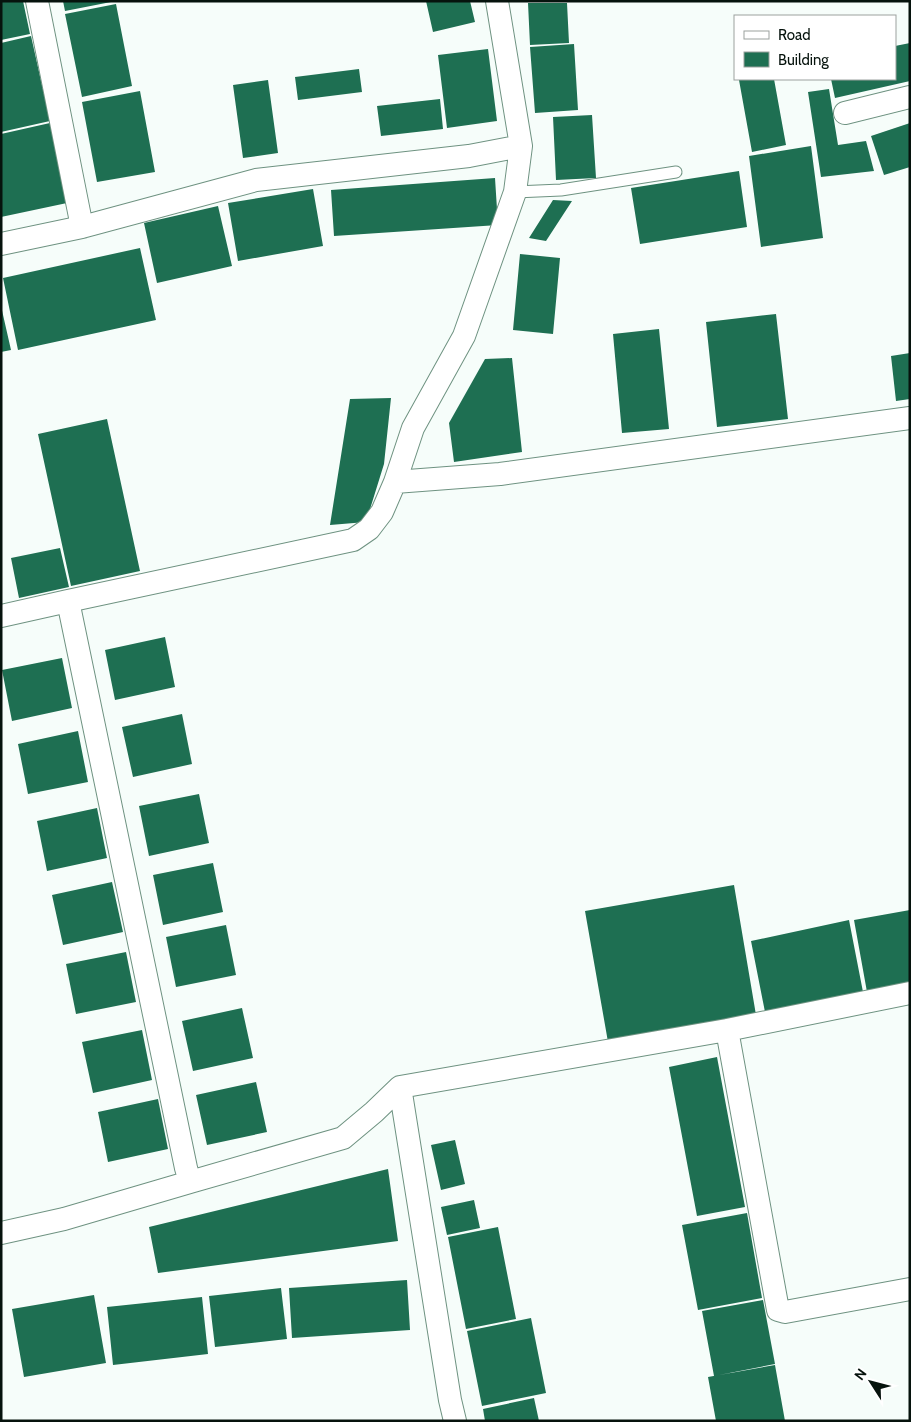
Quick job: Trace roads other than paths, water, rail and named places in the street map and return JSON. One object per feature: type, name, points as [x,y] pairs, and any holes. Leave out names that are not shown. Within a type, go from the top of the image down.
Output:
[{"type":"street","points":[[37,1],[82,227]]},
{"type":"street","points":[[1,616],[353,540],[369,530],[382,512],[396,482],[413,428],[464,336],[515,192],[522,146],[497,1]]},
{"type":"street","points":[[845,113],[910,97]]},
{"type":"street","points":[[1,244],[82,227],[256,180],[469,156],[522,146]]},
{"type":"street","points":[[396,482],[500,474],[910,418]]},
{"type":"street","points":[[68,601],[190,1182]]},
{"type":"street","points":[[1,1233],[64,1219],[343,1138],[400,1087],[727,1030],[910,994]]},
{"type":"street","points":[[727,1030],[778,1310],[785,1312],[910,1289]]},
{"type":"street","points":[[400,1087],[450,1400],[455,1421]]},
{"type":"lane","points":[[515,192],[561,190],[676,172]]}]
